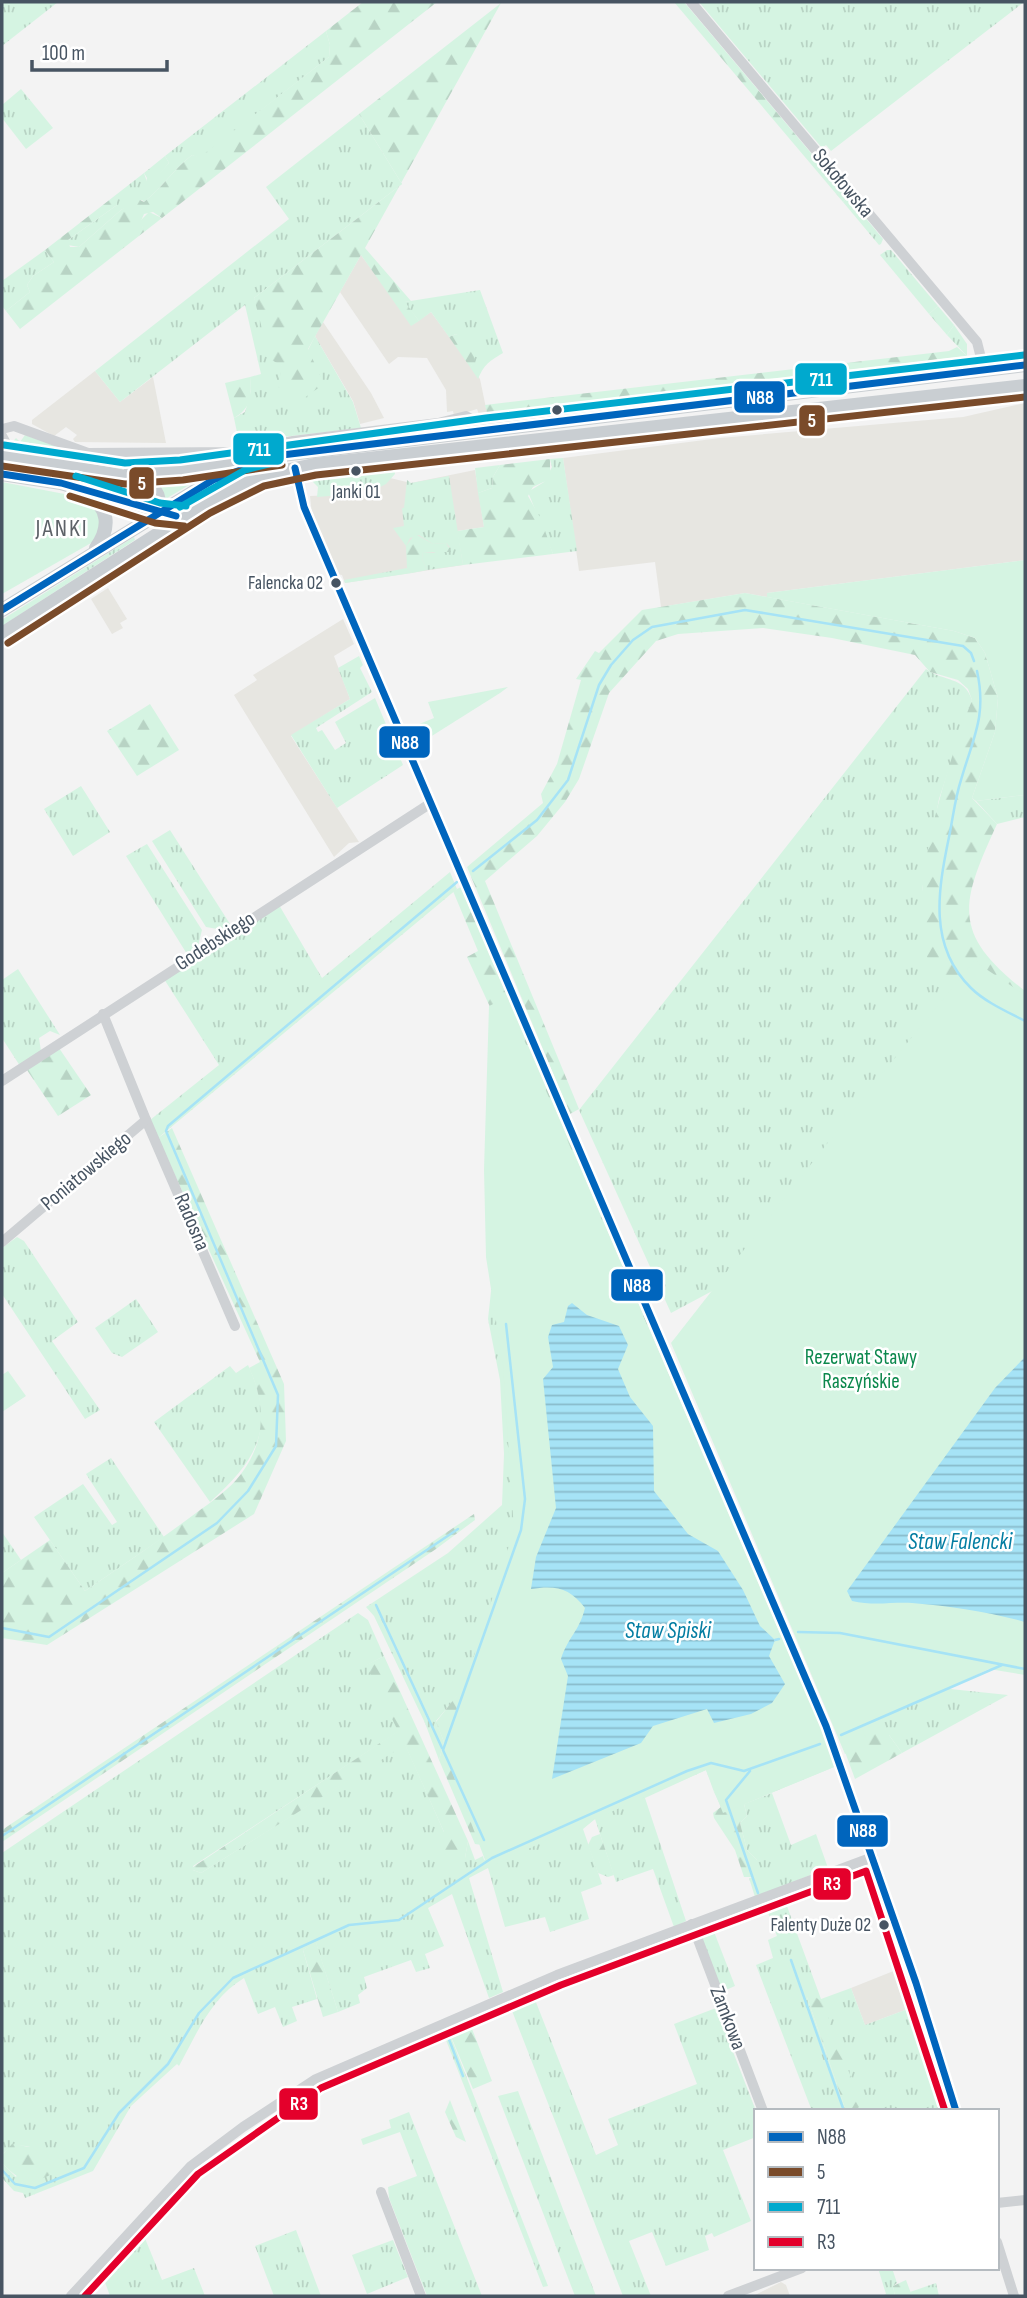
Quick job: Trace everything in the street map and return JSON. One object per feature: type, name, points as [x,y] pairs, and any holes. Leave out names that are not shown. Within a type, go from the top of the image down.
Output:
[{"type":"main road","points":[[125,474],[181,470],[487,428],[1025,365]]},
{"type":"main road","points":[[2,634],[185,516],[249,481],[295,468],[1025,386]]},
{"type":"main road","points":[[7,455],[125,474],[142,480],[154,488],[161,500],[155,535]]},
{"type":"main road","points":[[2,610],[213,480],[282,455]]},
{"type":"main road","points":[[2,474],[80,488],[158,513],[185,516]]},
{"type":"main road","points":[[80,488],[95,499],[107,519],[105,535],[91,555]]},
{"type":"street","name":"Sokołowska","points":[[691,2],[977,342],[984,370]]},
{"type":"street","points":[[2,429],[14,426],[88,453],[237,452],[438,423],[466,416],[487,428]]},
{"type":"street","points":[[2,436],[7,455]]},
{"type":"street","points":[[295,468],[305,509],[826,1726],[873,1857],[955,2109]]},
{"type":"street","name":"Godebskiego","points":[[2,1081],[431,803]]},
{"type":"street","name":"Poniatowskiego","points":[[2,1242],[146,1120],[103,1014]]},
{"type":"street","name":"Radosna","points":[[146,1120],[235,1326]]},
{"type":"street","points":[[71,2296],[90,2280],[173,2183],[215,2147],[287,2096],[335,2069],[476,2009],[692,1924],[873,1857]]},
{"type":"street","name":"Zamkowa","points":[[692,1924],[763,2109]]},
{"type":"street","points":[[381,2192],[421,2296]]},
{"type":"street","points":[[999,2203],[1025,2200]]},
{"type":"street","points":[[999,2248],[1014,2296]]},
{"type":"street","points":[[728,2296],[797,2270]]},
{"type":"shaded area","points":[[361,255],[412,325],[431,312],[480,379],[487,413],[479,414],[477,409],[454,416],[453,411],[447,412],[446,390],[427,358],[398,357],[389,364],[340,292]]},
{"type":"shaded area","points":[[323,322],[371,393],[384,418],[360,424],[353,401],[315,336]]},
{"type":"shaded area","points":[[95,371],[120,402],[153,377],[166,443],[75,442],[73,439],[77,435],[66,427],[54,436],[32,424],[32,420]]},
{"type":"shaded area","points":[[1025,403],[1025,560],[767,593],[767,597],[745,593],[661,607],[655,562],[579,571],[563,458],[720,438],[963,417]]},
{"type":"shaded area","points":[[475,470],[484,527],[457,531],[463,565],[345,583],[342,575],[336,574],[312,515],[310,496],[353,494],[353,490],[370,488],[370,491],[390,478],[411,483]]},
{"type":"shaded area","points":[[108,588],[127,619],[120,623],[123,628],[112,634],[91,599]]},
{"type":"shaded area","points":[[343,619],[354,644],[334,656],[350,699],[291,736],[359,842],[349,843],[334,857],[234,695],[257,680],[253,675]]},
{"type":"shaded area","points":[[901,1968],[913,2007],[865,2025],[851,1988]]},
{"type":"shaded area","points":[[781,2282],[786,2285],[790,2296],[753,2296]]},
{"type":"green space","points":[[2,2],[58,2],[2,46]]},
{"type":"green space","points":[[363,2],[437,2],[162,218],[153,212],[144,214],[141,221],[144,232],[20,329],[6,311],[30,292],[27,285],[33,276],[54,262],[45,250],[117,194],[117,205],[68,240],[70,247],[79,247],[121,210],[138,199],[144,202],[192,155],[200,157],[329,57],[330,45],[326,31]]},
{"type":"green space","points":[[674,2],[684,2],[848,197],[843,202]]},
{"type":"green space","points":[[699,2],[1024,2],[831,151],[826,145],[822,148]]},
{"type":"green space","points":[[501,3],[401,183],[359,114]]},
{"type":"green space","points":[[326,31],[330,45],[329,57],[200,158],[192,155],[144,202],[142,200],[121,210],[79,247],[68,245],[68,240],[117,205],[117,194],[144,173],[147,182],[156,177],[169,163],[165,156]]},
{"type":"green space","points":[[21,89],[53,128],[26,149],[2,118],[2,105]]},
{"type":"green space","points":[[359,114],[402,184],[254,298],[282,366],[308,350],[315,336],[353,402],[361,428],[239,442],[234,418],[245,412],[251,391],[250,377],[261,374],[245,305],[120,402],[95,371],[289,219],[266,187]]},
{"type":"green space","points":[[165,156],[169,163],[147,189],[144,173]]},
{"type":"green space","points":[[399,186],[365,248],[411,301],[405,302],[419,321],[411,326],[361,255],[308,349],[324,384],[300,401],[288,399],[286,389],[278,387],[282,366],[270,359],[254,298]]},
{"type":"green space","points":[[848,197],[883,239],[881,244],[879,245],[843,202]]},
{"type":"green space","points":[[149,212],[162,218],[144,232],[140,221]]},
{"type":"green space","points":[[45,250],[54,262],[33,276],[27,285],[30,292],[6,311],[2,306],[2,281]]},
{"type":"green space","points":[[891,250],[938,306],[929,314],[880,255]]},
{"type":"green space","points":[[480,290],[503,353],[486,365],[478,379],[470,367],[474,357],[467,343],[456,334],[449,337],[431,312],[419,321],[404,302]]},
{"type":"green space","points":[[938,306],[954,325],[947,335],[929,314]]},
{"type":"green space","points":[[954,325],[967,344],[967,356],[947,335]]},
{"type":"green space","points":[[456,334],[473,349],[475,362],[470,367],[449,337]]},
{"type":"green space","points":[[957,347],[967,356],[487,413],[485,405],[949,351]]},
{"type":"green space","points":[[250,377],[249,401],[244,410],[234,418],[225,383]]},
{"type":"green space","points":[[25,435],[83,456],[125,458],[122,469],[11,444],[16,438],[20,442]]},
{"type":"green space","points":[[563,458],[577,551],[553,554],[528,492],[544,482],[552,467],[550,459]]},
{"type":"green space","points":[[129,459],[208,460],[208,461],[128,469]]},
{"type":"green space","points":[[550,459],[550,479],[533,487],[528,496],[541,519],[553,554],[463,565],[457,531],[484,527],[478,493],[492,488],[493,477],[500,465]]},
{"type":"green space","points":[[2,460],[121,481],[135,491],[133,497],[60,474],[2,466]]},
{"type":"green space","points":[[500,465],[493,477],[492,488],[478,493],[475,468]]},
{"type":"green space","points":[[219,467],[164,500],[145,475]]},
{"type":"green space","points":[[394,467],[395,474],[386,484],[370,492],[369,488],[353,490],[354,494],[317,497],[318,487],[310,479],[352,473],[358,475],[368,469]]},
{"type":"green space","points":[[449,476],[463,565],[427,570],[422,559],[423,552],[433,553],[450,547],[446,543],[433,544],[419,535],[410,538],[406,546],[393,528],[404,526],[402,508],[407,480],[411,483]]},
{"type":"green space","points":[[2,482],[75,496],[90,501],[102,515],[98,539],[2,594]]},
{"type":"green space","points":[[415,534],[433,544],[446,543],[451,552],[423,552],[422,559],[427,570],[412,573],[407,568],[406,546]]},
{"type":"green space","points":[[134,537],[135,540],[2,626],[3,619]]},
{"type":"green space","points":[[1025,560],[1025,795],[976,801],[972,798],[995,732],[998,698],[985,653],[975,638],[954,631],[767,597],[767,593]]},
{"type":"green space","points":[[407,568],[412,573],[345,583],[344,580]]},
{"type":"green space","points":[[745,593],[954,631],[975,638],[985,653],[998,698],[995,732],[972,798],[997,824],[976,875],[970,896],[969,915],[974,934],[984,952],[1025,991],[1025,1039],[977,1009],[943,982],[935,973],[924,948],[921,915],[930,838],[951,760],[972,700],[968,689],[958,680],[930,672],[915,655],[832,638],[763,628],[678,634],[656,641],[609,693],[579,779],[565,802],[537,836],[485,881],[579,1109],[570,1114],[467,867],[543,803],[541,794],[557,764],[581,680],[576,679],[595,651],[599,653],[642,610]]},
{"type":"green space","points":[[359,656],[363,665],[360,668],[372,692],[316,728],[318,732],[322,730],[335,750],[346,743],[335,722],[375,698],[403,765],[337,808],[291,735],[350,699],[338,668]]},
{"type":"green space","points":[[926,669],[959,683],[972,700],[939,799],[922,890],[954,991],[716,1289],[671,1313],[579,1110]]},
{"type":"green space","points":[[508,687],[419,744],[412,727],[434,718],[428,702]]},
{"type":"green space","points":[[150,704],[179,750],[137,776],[107,731]]},
{"type":"green space","points":[[81,786],[110,832],[73,856],[44,809]]},
{"type":"green space","points":[[1025,795],[1025,817],[997,824],[976,801]]},
{"type":"green space","points":[[170,830],[230,924],[223,930],[206,927],[152,841]]},
{"type":"green space","points":[[147,844],[202,930],[198,946],[187,954],[126,856]]},
{"type":"green space","points":[[450,872],[457,889],[158,1138],[150,1120],[219,1065],[164,979],[279,905],[322,978]]},
{"type":"green space","points":[[461,887],[698,1443],[696,1454],[467,957],[478,951],[453,891]]},
{"type":"green space","name":"Rezerwat Stawy Raszyńskie","points":[[976,959],[980,965],[1025,995],[1025,1675],[989,1669],[862,1728],[868,1743],[845,1754],[671,1343],[876,1081]]},
{"type":"green space","points":[[18,969],[60,1035],[50,1031],[39,1038],[41,1051],[20,1066],[2,1038],[2,980]]},
{"type":"green space","points":[[506,998],[827,1742],[834,1767],[723,1813],[706,1770],[595,1819],[583,1828],[562,1833],[488,1868],[444,1750],[514,1530],[503,1365],[486,1257],[484,1170],[489,1006]]},
{"type":"green space","points":[[59,1048],[91,1095],[58,1116],[27,1070]]},
{"type":"green space","points":[[172,1128],[284,1384],[286,1441],[254,1514],[47,1645],[2,1638],[2,1573],[50,1540],[85,1591],[220,1495],[241,1474],[255,1449],[261,1408],[249,1368],[260,1362],[158,1138]]},
{"type":"green space","points":[[17,1237],[24,1241],[78,1322],[52,1341],[100,1410],[85,1419],[2,1294],[2,1248]]},
{"type":"green space","points":[[493,1273],[539,1501],[475,1704],[458,1695],[436,1721],[444,1742],[439,1760],[425,1723],[374,1616],[366,1607],[448,1553],[502,1505],[504,1454],[500,1380],[488,1319]]},
{"type":"green space","points":[[136,1299],[158,1332],[122,1357],[112,1353],[95,1328]]},
{"type":"green space","points":[[248,1365],[261,1407],[258,1441],[240,1472],[210,1502],[154,1422],[230,1366],[236,1373]]},
{"type":"green space","points":[[8,1371],[26,1396],[2,1412],[2,1375]]},
{"type":"green space","points":[[111,1458],[164,1537],[85,1591],[34,1517],[83,1484],[112,1525],[117,1522],[86,1474]]},
{"type":"green space","points":[[474,1514],[475,1520],[436,1549],[2,1842],[2,1830]]},
{"type":"green space","points":[[2,1532],[21,1560],[2,1573]]},
{"type":"green space","points":[[358,1613],[368,1620],[384,1656],[367,1665],[399,1731],[193,1866],[193,1870],[201,1873],[405,1744],[444,1832],[465,1858],[468,1841],[475,1860],[483,1856],[484,1860],[717,1749],[724,1782],[714,1792],[706,1770],[645,1798],[686,1921],[674,1927],[653,1869],[616,1882],[595,1819],[583,1829],[602,1884],[581,1892],[589,1919],[550,1932],[545,1917],[505,1927],[488,1868],[469,1878],[503,1992],[489,1998],[452,1894],[428,1908],[444,1946],[425,1954],[430,1968],[416,1972],[411,1960],[364,1977],[367,1988],[358,1995],[360,2003],[338,2012],[316,1943],[303,1950],[317,1999],[292,2007],[297,2021],[283,2027],[275,2007],[258,2014],[244,1978],[232,1986],[214,2006],[179,2066],[177,2064],[131,2106],[93,2171],[25,2198],[23,2193],[14,2191],[2,2178],[2,2163],[16,2177],[30,2147],[14,2146],[2,2155],[2,1853]]},
{"type":"green space","points":[[384,1656],[468,1841],[465,1858],[449,1862],[436,1837],[444,1832],[405,1745],[201,1873],[193,1870],[193,1867],[398,1731],[366,1665]]},
{"type":"green space","points":[[815,1675],[1008,1695],[902,1753],[889,1735],[859,1734]]},
{"type":"green space","points":[[458,1694],[475,1704],[482,1845],[475,1844],[439,1760],[444,1742],[436,1722]]},
{"type":"green space","points":[[878,1727],[889,1735],[902,1753],[855,1779],[841,1741]]},
{"type":"green space","points":[[830,1756],[834,1767],[744,1804],[747,1816],[740,1823],[747,1850],[757,1860],[761,1870],[755,1877],[744,1877],[735,1850],[714,1818],[713,1813],[721,1807],[714,1792],[724,1782]]},
{"type":"green space","points":[[772,1793],[791,1845],[816,1834],[828,1868],[755,1897],[749,1878],[755,1877],[757,1860],[747,1850],[740,1823],[747,1816],[744,1804]]},
{"type":"green space","points":[[600,1834],[614,1875],[608,1877],[598,1873],[588,1845],[592,1837]]},
{"type":"green space","points":[[784,1898],[821,1999],[851,1988],[865,2025],[913,2007],[946,2109],[855,2109],[818,2001],[807,1997],[845,2109],[811,2109],[756,1965],[773,1958],[768,1940],[777,1936],[765,1905]]},
{"type":"green space","points":[[711,1924],[735,1986],[721,1992],[698,1931]]},
{"type":"green space","points":[[316,1942],[338,2012],[323,2017],[303,1950]]},
{"type":"green space","points":[[532,1992],[596,2155],[618,2145],[608,2119],[697,2084],[674,2024],[716,2008],[755,2109],[754,2138],[723,2150],[751,2221],[714,2237],[712,2233],[705,2236],[709,2250],[666,2266],[652,2232],[629,2241],[651,2296],[623,2296],[509,2003]]},
{"type":"green space","points":[[813,1995],[823,2003],[861,2104],[857,2109],[845,2109],[807,1997]]},
{"type":"green space","points":[[460,2021],[469,2021],[492,2081],[473,2089],[447,2027]]},
{"type":"green space","points":[[447,2027],[548,2286],[543,2287],[442,2030]]},
{"type":"green space","points":[[518,2091],[596,2296],[575,2296],[498,2096]]},
{"type":"green space","points":[[450,2100],[466,2142],[456,2137],[445,2112]]},
{"type":"green space","points":[[409,2112],[482,2296],[427,2296],[389,2198],[388,2187],[417,2176],[400,2132],[363,2145],[361,2139],[391,2128],[389,2120]]},
{"type":"green space","points":[[12,2144],[41,2149],[61,2169],[43,2178],[24,2180],[2,2163],[2,2155]]},
{"type":"green space","points":[[140,2226],[162,2280],[194,2268],[205,2296],[110,2296],[102,2274]]},
{"type":"green space","points":[[296,2230],[321,2296],[274,2296],[255,2246]]},
{"type":"green space","points":[[393,2240],[408,2277],[367,2294],[352,2255]]},
{"type":"green space","points":[[879,2270],[893,2270],[897,2283],[893,2286],[895,2296],[882,2296],[886,2294]]},
{"type":"green space","points":[[906,2280],[912,2296],[895,2296],[893,2286]]},
{"type":"green space","points":[[936,2283],[939,2296],[912,2296],[910,2292]]},
{"type":"water","name":"Staw Spiski","points":[[572,1303],[587,1315],[619,1326],[628,1345],[618,1369],[630,1397],[653,1426],[654,1491],[688,1534],[718,1551],[743,1590],[760,1626],[775,1640],[769,1656],[785,1684],[772,1703],[751,1714],[714,1723],[707,1709],[653,1726],[641,1743],[552,1779],[568,1676],[561,1659],[585,1608],[568,1592],[548,1587],[531,1589],[536,1557],[556,1508],[543,1379],[553,1367],[548,1337],[552,1325],[564,1322],[568,1306]]},
{"type":"water","name":"Staw Falencki","points":[[1025,1357],[1025,1622],[940,1606],[852,1601],[847,1591],[995,1388]]},
{"type":"waterway","points":[[473,871],[537,820],[568,780],[599,685],[611,665],[633,640],[652,627],[745,610],[963,646],[971,653],[974,661]]},
{"type":"waterway","points":[[977,671],[980,687],[979,714],[957,794],[942,877],[942,936],[957,972],[971,988],[1025,1021]]},
{"type":"waterway","points":[[2,1628],[49,1637],[217,1523],[248,1491],[276,1446],[278,1395],[166,1131],[168,1126],[457,882]]},
{"type":"waterway","points":[[484,1840],[443,1750],[521,1530],[525,1499],[506,1324]]},
{"type":"waterway","points":[[2,1836],[458,1529]]},
{"type":"waterway","points":[[376,1605],[442,1748]]},
{"type":"waterway","points":[[798,1632],[840,1633],[1025,1669]]},
{"type":"waterway","points":[[775,1640],[779,1639]]},
{"type":"waterway","points":[[841,1735],[1002,1665]]},
{"type":"waterway","points":[[2,2170],[15,2184],[35,2188],[84,2168],[119,2113],[168,2064],[199,2013],[233,1978],[349,1925],[399,1920],[492,1858],[687,1771],[711,1763],[744,1771],[820,1744]]},
{"type":"waterway","points":[[750,1771],[726,1800],[758,1893]]},
{"type":"waterway","points":[[791,1960],[843,2109]]},
{"type":"waterway","points":[[445,2029],[463,2076]]},
{"type":"transit line","name":"711","points":[[4,445],[125,463],[180,460],[486,418],[1024,355]]},
{"type":"transit line","name":"N88","points":[[2,610],[213,480],[282,455],[1025,365]]},
{"type":"transit line","name":"5","points":[[8,643],[210,513],[264,486],[316,475],[1025,397]]},
{"type":"transit line","name":"711","points":[[180,507],[245,470],[281,461]]},
{"type":"transit line","name":"5","points":[[2,466],[125,484],[183,480],[282,465]]},
{"type":"transit line","name":"N88","points":[[295,468],[304,507],[826,1726],[916,1983],[955,2109]]},
{"type":"transit line","name":"N88","points":[[2,474],[61,483],[176,516]]},
{"type":"transit line","name":"711","points":[[76,476],[160,503],[186,506]]},
{"type":"transit line","name":"5","points":[[70,496],[155,523],[184,526]]},
{"type":"transit line","name":"R3","points":[[85,2296],[198,2174],[321,2088],[561,1985],[866,1871],[944,2109]]},
{"type":"place","name":"Janki 01","points":[[356,471]]},
{"type":"place","name":"Falencka 02","points":[[336,583]]},
{"type":"place","name":"Falenty Duże 02","points":[[884,1925]]},
{"type":"district","name":"JANKI","points":[[62,528]]}]
